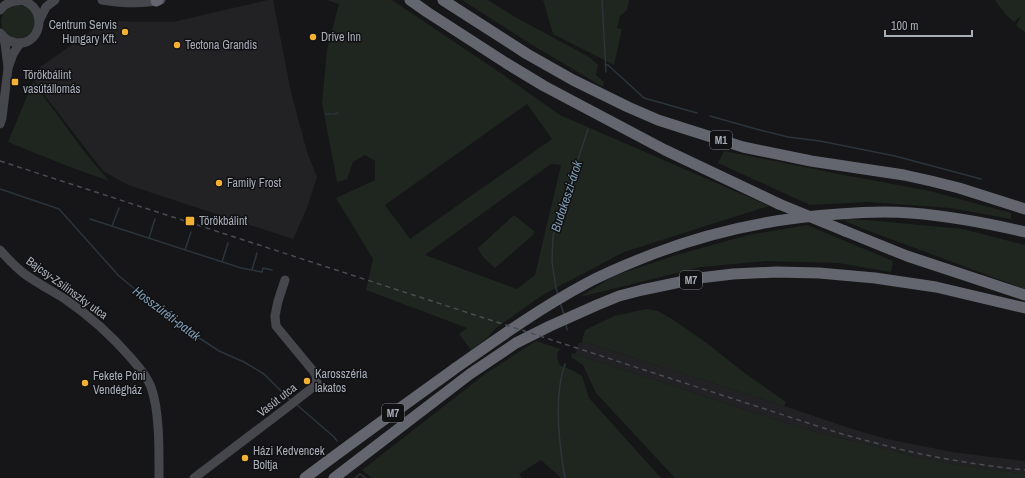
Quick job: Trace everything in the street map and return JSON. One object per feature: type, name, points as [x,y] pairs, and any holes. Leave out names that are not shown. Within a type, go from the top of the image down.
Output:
[{"type":"highway","points":[[406,0],[427,12]]},
{"type":"highway","points":[[410,0],[544,86],[665,150],[779,204],[907,256],[1025,295]]},
{"type":"highway","name":"M1","points":[[443,0],[528,54],[573,80],[658,120],[743,147],[811,161],[904,175],[959,188],[1025,208]]},
{"type":"highway","name":"M7","points":[[305,478],[366,432],[482,350],[560,298],[588,282],[610,272],[643,258],[688,242],[743,227],[802,216],[881,212],[909,213],[964,220],[1025,232]]},
{"type":"highway","name":"M7","points":[[334,478],[470,374],[516,343],[597,304],[619,296],[657,286],[699,278],[726,275],[776,272],[819,272],[875,278],[936,288],[1025,308]]},
{"type":"main road","points":[[21,0],[29,3],[35,8],[40,19]]},
{"type":"main road","points":[[0,10],[9,2],[25,0]]},
{"type":"main road","points":[[1,34],[10,41],[20,43],[28,40],[35,35],[46,7],[55,0]]},
{"type":"main road","points":[[102,0],[126,3],[158,0]]},
{"type":"main road","points":[[1,34],[5,43],[8,68]]},
{"type":"main road","points":[[0,124],[8,68],[13,54],[20,43]]},
{"type":"main road","name":"Bajcsy-Zsilinszky utca","points":[[0,250],[10,261],[26,274],[64,299],[102,327],[116,340],[144,375],[151,387],[155,403],[158,424],[159,478]]},
{"type":"main road","name":"Vasút utca","points":[[194,478],[317,384],[314,372],[276,326],[275,316],[285,280]]},
{"type":"shaded area","points":[[273,0],[291,92],[307,152],[317,177],[307,208],[293,239],[128,185],[103,171],[29,75],[103,23],[119,21],[173,22]]},
{"type":"shaded area","points":[[327,0],[392,0],[560,115],[769,206],[624,252],[541,296],[496,328],[487,338],[471,350],[459,334],[467,328],[366,290],[373,259],[336,198],[375,180],[375,161],[365,155],[353,162],[347,179],[337,182],[322,103],[327,50],[339,4]],"holes":[[[527,104],[552,139],[410,239],[385,205]],[[551,164],[561,165],[535,275],[517,289],[425,255]]]},
{"type":"shaded area","points":[[462,0],[488,0],[517,18],[589,57],[598,65],[596,75],[604,82],[603,87],[529,43]]},
{"type":"shaded area","points":[[543,0],[629,0],[627,10],[620,16],[617,28],[622,29],[614,65],[553,34]]},
{"type":"shaded area","points":[[995,0],[1025,0],[1025,32],[1016,26],[1021,16],[1014,22],[1006,15]]},
{"type":"shaded area","points":[[15,5],[21,5],[25,6],[32,12],[35,22],[34,29],[28,36],[21,39],[15,39],[11,38],[4,32],[1,25],[1,19],[2,15],[8,8]]},
{"type":"shaded area","points":[[33,82],[86,154],[109,181],[8,142]]},
{"type":"shaded area","points":[[724,151],[930,191],[1011,213],[1011,219],[950,208],[868,202],[810,205],[718,163]]},
{"type":"shaded area","points":[[514,215],[534,231],[533,235],[495,268],[483,257],[478,248]]},
{"type":"shaded area","points":[[846,219],[963,229],[1025,245],[1025,289],[861,228],[845,221]]},
{"type":"shaded area","points":[[807,225],[893,261],[891,272],[838,263],[766,261],[701,267],[580,297],[614,276],[676,255],[748,235]]},
{"type":"shaded area","points":[[646,309],[658,311],[704,341],[746,374],[786,402],[784,406],[582,341],[585,330],[614,316]]},
{"type":"shaded area","points":[[536,341],[560,349],[557,354],[559,365],[582,376],[589,398],[661,478],[560,478],[541,460],[519,474],[522,478],[372,478],[362,470],[485,374]]},
{"type":"shaded area","points":[[582,341],[887,439],[952,452],[1025,461],[1025,474],[922,458],[805,429],[575,354],[579,343],[582,343]]},
{"type":"shaded area","points":[[572,353],[805,429],[922,458],[1025,474],[1025,478],[675,478],[596,393],[583,365],[571,357]]},
{"type":"waterway","name":"Budakeszi-árok","points":[[602,0],[606,72]]},
{"type":"waterway","points":[[605,65],[608,65],[644,98],[697,113]]},
{"type":"waterway","points":[[334,114],[338,113]]},
{"type":"waterway","points":[[326,114],[332,114]]},
{"type":"waterway","points":[[710,116],[788,137],[820,141],[895,156],[981,179]]},
{"type":"waterway","name":"Budakeszi-árok","points":[[558,295],[552,262],[553,236],[588,129]]},
{"type":"waterway","name":"Hosszúréti-patak","points":[[0,189],[59,209],[119,276],[172,320],[219,351],[244,362],[264,374],[291,401]]},
{"type":"waterway","points":[[112,226],[119,208]]},
{"type":"waterway","points":[[90,219],[241,268],[262,272],[263,268],[272,270]]},
{"type":"waterway","points":[[149,238],[155,219]]},
{"type":"waterway","points":[[185,250],[191,232]]},
{"type":"waterway","points":[[222,262],[228,243]]},
{"type":"waterway","points":[[252,270],[257,253]]},
{"type":"waterway","points":[[560,303],[564,314]]},
{"type":"waterway","points":[[566,324],[567,330]]},
{"type":"waterway","points":[[565,364],[561,377],[558,406],[559,436],[565,478]]},
{"type":"waterway","name":"Hosszúréti-patak","points":[[296,404],[337,441]]},
{"type":"waterway","name":"Hosszúréti-patak","points":[[355,478],[360,474],[366,478]]},
{"type":"railway","points":[[0,161],[842,434],[931,456],[1025,470]]},
{"type":"place","name":"Centrum Servis Hungary Kft.","points":[[125,32]]},
{"type":"place","name":"Drive Inn","points":[[313,37]]},
{"type":"place","name":"Tectona Grandis","points":[[177,45]]},
{"type":"place","name":"Törökbálint vasútállomás","points":[[15,82]]},
{"type":"place","name":"Family Frost","points":[[219,183]]},
{"type":"place","name":"Törökbálint","points":[[190,221]]},
{"type":"place","name":"Karosszéria lakatos","points":[[307,381]]},
{"type":"place","name":"Fekete Póni Vendégház","points":[[85,383]]},
{"type":"place","name":"Házi Kedvencek Boltja","points":[[245,458]]}]
